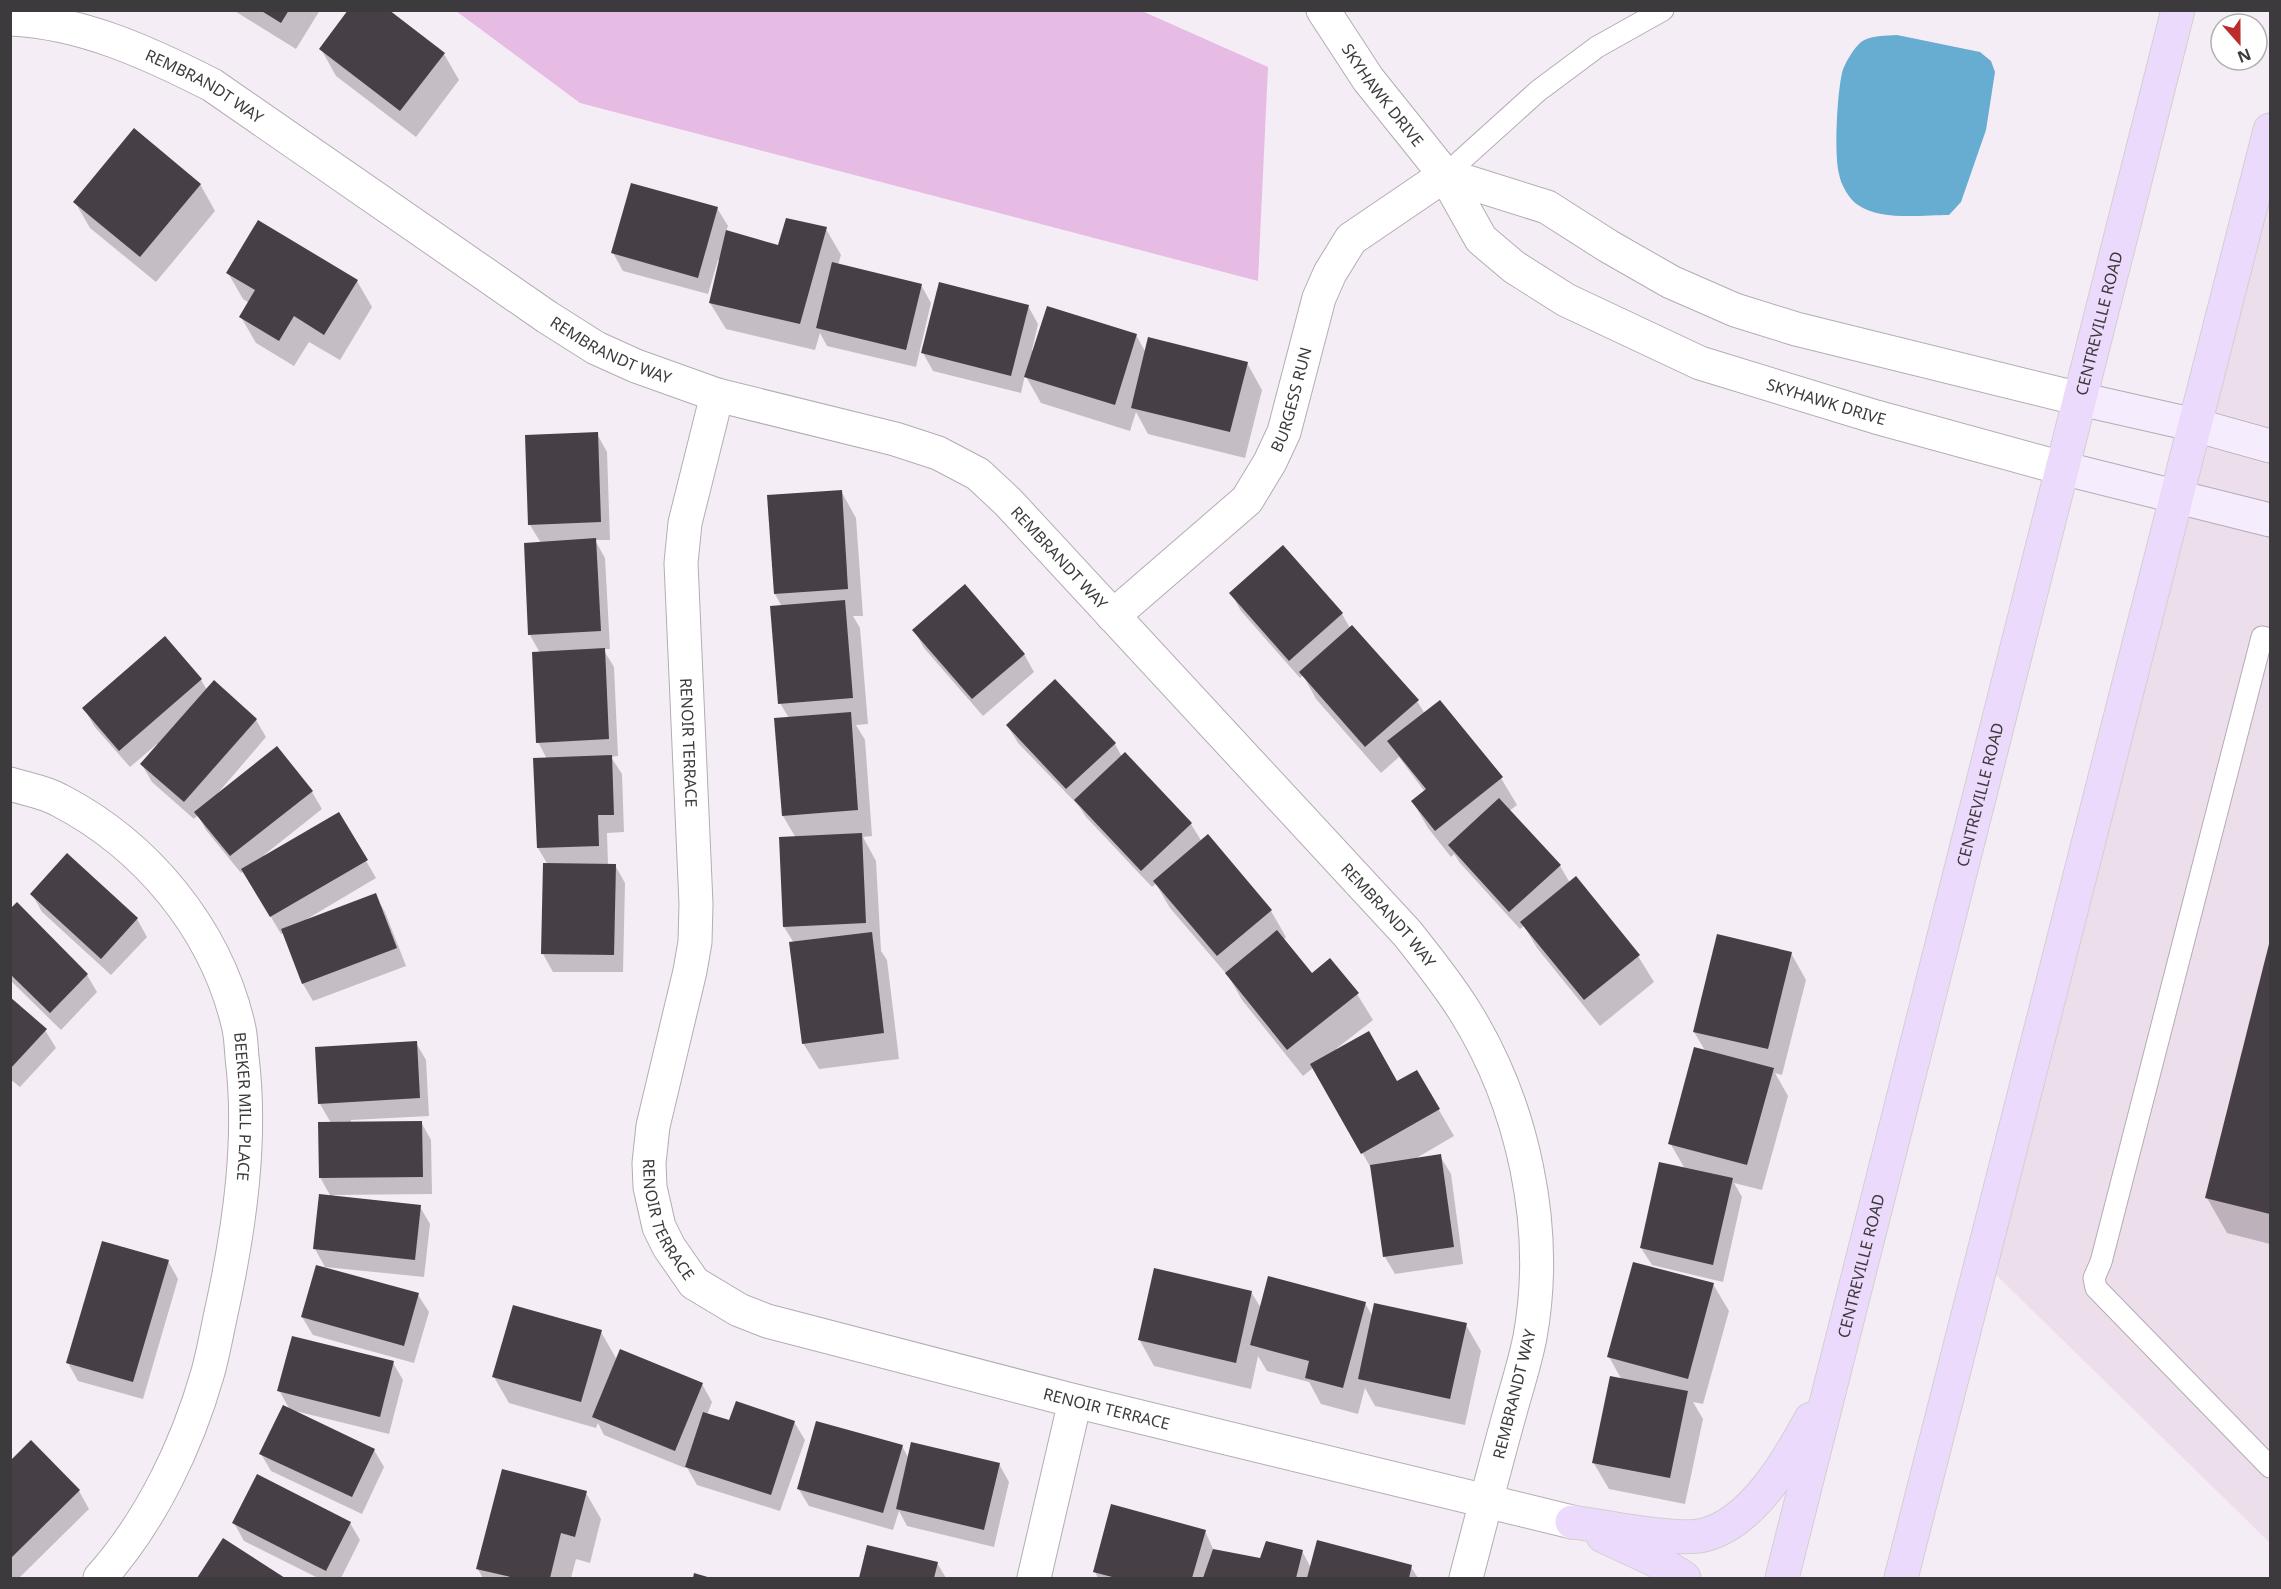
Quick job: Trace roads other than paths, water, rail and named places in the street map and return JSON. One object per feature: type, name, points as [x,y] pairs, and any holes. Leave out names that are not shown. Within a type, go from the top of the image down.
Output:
[{"type":"main road","name":"CENTREVILLE ROAD","points":[[1782,1578],[2178,10]]},
{"type":"main road","points":[[1901,1578],[2271,130]]},
{"type":"main road","points":[[1572,1522],[1675,1536],[1704,1535],[1733,1521],[1764,1492],[1788,1459],[1833,1379]]},
{"type":"main road","points":[[1572,1522],[1659,1562],[1684,1578]]},
{"type":"street","name":"SKYHAWK DRIVE","points":[[1323,10],[1368,79],[1445,175],[1481,239],[1514,267],[1566,300],[1700,363],[1876,417],[2062,468],[2271,520]]},
{"type":"street","name":"REMBRANDT WAY","points":[[10,19],[33,20],[91,33],[154,56],[212,84],[596,348],[636,366],[717,394],[895,439],[938,453],[978,474],[1008,502],[1407,933],[1444,981],[1486,1050],[1505,1096],[1523,1151],[1534,1207],[1537,1269],[1530,1337],[1466,1578]]},
{"type":"street","points":[[1445,175],[1547,207],[1608,246],[1671,282],[1735,310],[1796,329],[2196,425],[2271,446]]},
{"type":"street","name":"BURGESS RUN","points":[[1113,616],[1247,500],[1270,462],[1284,432],[1319,298],[1330,273],[1351,239],[1445,175]]},
{"type":"street","name":"RENOIR TERRACE","points":[[717,394],[685,522],[681,562],[696,904],[694,942],[690,972],[653,1126],[650,1154],[650,1187],[659,1227],[669,1247],[694,1283],[739,1310],[767,1322],[1076,1401],[1572,1522]]},
{"type":"street","name":"BEEKER MILL PLACE","points":[[10,784],[57,799],[102,826],[147,865],[189,913],[218,965],[238,1025],[246,1087],[245,1145],[240,1202],[229,1276],[208,1372],[186,1436],[146,1517],[100,1578]]},
{"type":"street","points":[[1034,1578],[1076,1401]]},
{"type":"lane","points":[[1445,175],[1555,78],[1597,47],[1663,10]]},
{"type":"lane","points":[[2271,639],[2262,637],[2103,1254],[2094,1278],[2096,1288],[2271,1467]]},
{"type":"water","points":[[1897,35],[1980,52],[1991,61],[1995,72],[1986,130],[1961,202],[1949,215],[1902,216],[1867,210],[1852,199],[1840,178],[1837,165],[1837,124],[1843,69],[1852,52],[1861,42],[1874,37]]}]
